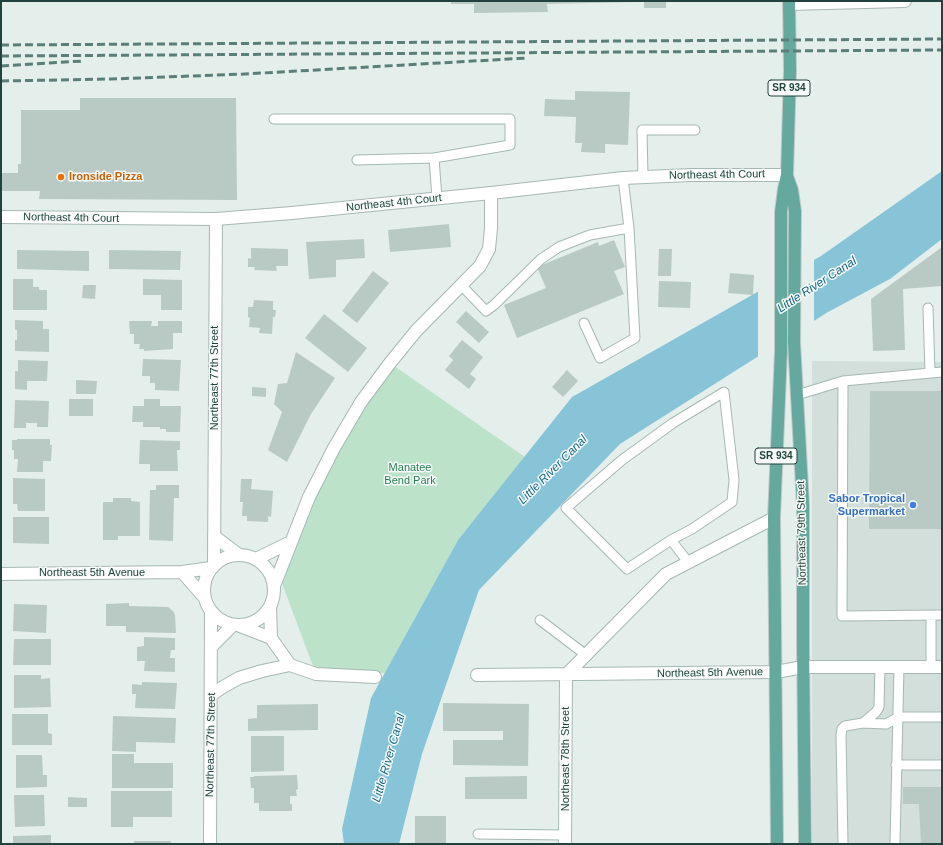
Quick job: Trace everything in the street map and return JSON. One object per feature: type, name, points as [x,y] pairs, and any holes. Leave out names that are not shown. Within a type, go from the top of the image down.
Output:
[{"type":"main road","name":"Northeast 79th Street","points":[[777,844],[774,518],[781,351],[781,212],[787,175],[790,65],[789,2]]},
{"type":"main road","name":"Northeast 79th Street","points":[[787,175],[792,190],[795,211],[794,342],[803,505],[805,844]]},
{"type":"street","points":[[789,2],[904,1]]},
{"type":"street","name":"Northeast 4th Court","points":[[1,217],[216,219],[491,193],[643,176],[787,175]]},
{"type":"street","points":[[274,586],[309,497],[334,448],[361,402],[416,331],[480,266],[489,249],[491,228],[491,193]]},
{"type":"street","name":"Northeast 77th Street","points":[[212,566],[214,536],[216,219]]},
{"type":"street","points":[[566,675],[666,574],[774,518]]},
{"type":"street","points":[[214,536],[239,555]]},
{"type":"street","points":[[256,559],[291,542]]},
{"type":"street","points":[[212,646],[237,626],[252,624],[262,617],[274,598],[274,586],[271,575],[265,566],[256,559],[245,555],[234,555],[223,558],[212,566],[206,575],[203,586],[204,597],[209,610],[217,619],[228,624],[237,626],[271,638]]},
{"type":"street","name":"Northeast 5th Avenue","points":[[1,574],[182,572],[212,566]]},
{"type":"street","points":[[182,572],[204,597]]},
{"type":"street","points":[[270,606],[271,638],[290,665]]},
{"type":"street","name":"Northeast 77th Street","points":[[210,844],[211,612]]},
{"type":"street","points":[[211,696],[223,686],[238,678],[290,665],[316,674],[375,676]]},
{"type":"street","name":"Northeast 5th Avenue","points":[[477,675],[776,672],[803,667],[937,667]]},
{"type":"street","name":"Northeast 78th Street","points":[[565,839],[566,675]]},
{"type":"lane","points":[[274,119],[510,119],[510,145],[434,158],[357,160]]},
{"type":"lane","points":[[643,176],[642,130],[695,130]]},
{"type":"lane","points":[[434,158],[437,198]]},
{"type":"lane","points":[[584,324],[600,358],[635,338],[629,228],[623,178]]},
{"type":"lane","points":[[461,285],[486,311],[541,259],[559,248],[590,235],[629,228]]},
{"type":"lane","points":[[928,308],[930,373]]},
{"type":"lane","points":[[797,396],[842,381],[942,372]]},
{"type":"lane","points":[[842,381],[842,616],[942,615]]},
{"type":"lane","points":[[724,392],[734,480],[732,502],[692,529],[671,540],[627,569],[566,508],[632,452],[673,423],[724,392]]},
{"type":"lane","points":[[671,540],[688,562]]},
{"type":"lane","points":[[931,616],[937,667]]},
{"type":"lane","points":[[540,620],[586,655]]},
{"type":"lane","points":[[863,724],[876,712],[879,707],[880,667]]},
{"type":"lane","points":[[895,844],[899,667]]},
{"type":"lane","points":[[843,844],[842,729],[845,726],[886,724],[899,717],[942,717]]},
{"type":"lane","points":[[896,765],[942,766]]},
{"type":"lane","points":[[478,834],[565,839]]},
{"type":"shaded area","points":[[812,361],[942,362],[942,844],[812,844]]},
{"type":"green space","name":"Manatee Bend Park","points":[[390,363],[525,457],[458,540],[385,673],[316,674],[277,570],[309,497]]},
{"type":"water","name":"Little River Canal","points":[[942,171],[942,239],[890,279],[828,312],[620,444],[479,590],[422,754],[399,844],[344,844],[342,829],[371,698],[458,540],[572,397],[821,256]]},
{"type":"pier","points":[[814,258],[814,323],[758,359],[758,290]]},
{"type":"building","points":[[451,1],[638,2],[547,4],[548,12],[474,13],[474,4],[451,4]]},
{"type":"building","points":[[644,1],[666,1],[666,8],[644,8]]},
{"type":"building","points":[[575,91],[630,92],[628,145],[605,144],[605,153],[581,152],[582,143],[575,143],[576,117],[544,116],[545,99],[575,100]]},
{"type":"building","points":[[80,98],[236,98],[237,200],[39,199],[40,191],[1,191],[1,173],[18,173],[18,164],[21,164],[21,110],[80,110]]},
{"type":"building","points":[[449,224],[451,247],[390,252],[388,230]]},
{"type":"building","points":[[364,239],[365,258],[336,260],[336,277],[309,279],[306,242]]},
{"type":"building","points":[[614,240],[625,267],[614,271],[624,294],[517,338],[504,305],[546,288],[537,267],[598,242],[599,246]]},
{"type":"building","points":[[942,247],[942,286],[903,289],[905,350],[873,351],[871,299]]},
{"type":"building","points":[[251,248],[288,249],[288,266],[276,266],[277,271],[254,270],[255,267],[248,267],[248,258],[251,259]]},
{"type":"building","points":[[659,249],[672,249],[671,276],[658,276]]},
{"type":"building","points":[[17,250],[89,251],[89,271],[17,269]]},
{"type":"building","points":[[109,250],[181,251],[180,270],[109,269]]},
{"type":"building","points":[[373,271],[389,283],[357,323],[342,311]]},
{"type":"building","points":[[730,273],[754,275],[753,295],[728,293]]},
{"type":"building","points":[[13,279],[33,279],[33,287],[39,287],[39,290],[47,290],[47,310],[13,310]]},
{"type":"building","points":[[143,279],[182,280],[182,310],[161,310],[161,295],[143,295]]},
{"type":"building","points":[[659,281],[691,282],[690,308],[658,307]]},
{"type":"building","points":[[83,285],[96,285],[95,299],[82,298]]},
{"type":"building","points":[[254,300],[273,301],[273,310],[276,310],[275,317],[273,317],[272,334],[259,333],[260,328],[249,327],[250,318],[248,317],[248,307],[253,307]]},
{"type":"building","points":[[466,311],[489,332],[479,343],[456,322]]},
{"type":"building","points":[[324,314],[367,348],[348,372],[305,338]]},
{"type":"building","points":[[15,320],[43,321],[43,329],[49,329],[49,352],[15,351],[17,330],[15,330]]},
{"type":"building","points":[[129,321],[152,321],[151,326],[158,326],[158,321],[182,321],[182,333],[173,333],[173,349],[144,351],[144,349],[139,349],[140,344],[134,344],[134,334],[130,334]]},
{"type":"building","points":[[462,340],[483,357],[470,374],[476,379],[469,389],[445,370],[453,360],[449,356]]},
{"type":"building","points":[[296,352],[335,378],[311,414],[287,462],[268,450],[282,412],[274,404],[278,384],[287,383]]},
{"type":"building","points":[[143,359],[181,360],[179,391],[155,390],[155,383],[150,383],[150,376],[142,376]]},
{"type":"building","points":[[18,360],[48,361],[47,381],[27,381],[27,390],[15,389],[15,371],[18,371]]},
{"type":"building","points":[[567,370],[578,381],[563,397],[552,387]]},
{"type":"building","points":[[76,380],[97,381],[96,394],[76,394]]},
{"type":"building","points":[[252,387],[266,388],[266,397],[252,396]]},
{"type":"building","points":[[870,391],[942,391],[942,529],[869,529]]},
{"type":"building","points":[[69,399],[93,399],[93,416],[69,416]]},
{"type":"building","points":[[144,399],[160,399],[160,406],[181,406],[180,432],[166,432],[166,429],[160,429],[160,427],[143,427],[143,422],[132,422],[133,406],[144,406]]},
{"type":"building","points":[[15,400],[49,401],[48,427],[37,427],[37,423],[26,423],[26,428],[14,428]]},
{"type":"building","points":[[50,439],[50,445],[52,445],[51,461],[43,461],[43,472],[17,472],[18,459],[14,459],[12,440]]},
{"type":"building","points":[[140,440],[180,441],[180,450],[177,450],[178,471],[150,471],[150,464],[139,464]]},
{"type":"building","points":[[13,478],[45,479],[45,511],[18,511],[17,504],[13,504]]},
{"type":"building","points":[[241,479],[252,479],[251,489],[273,491],[271,517],[268,516],[268,522],[247,521],[247,516],[242,516],[243,502],[240,502]]},
{"type":"building","points":[[156,485],[179,485],[179,498],[174,498],[173,541],[149,540],[150,490],[156,490]]},
{"type":"building","points":[[113,498],[131,498],[131,501],[140,502],[140,536],[118,536],[118,540],[103,540],[103,502],[113,502]]},
{"type":"building","points":[[13,517],[49,517],[49,544],[13,543]]},
{"type":"building","points":[[129,603],[129,606],[168,607],[175,615],[176,633],[126,632],[126,626],[106,626],[106,604]]},
{"type":"building","points":[[14,604],[47,605],[46,633],[13,631]]},
{"type":"building","points":[[144,637],[175,638],[175,650],[171,650],[170,658],[175,658],[175,672],[144,671],[145,661],[137,661],[137,647],[144,646]]},
{"type":"building","points":[[14,639],[51,639],[51,665],[13,665]]},
{"type":"building","points":[[14,675],[41,675],[41,679],[50,678],[51,707],[14,708]]},
{"type":"building","points":[[142,682],[177,683],[175,709],[135,708],[136,694],[132,694],[132,684],[142,685]]},
{"type":"building","points":[[443,703],[529,704],[528,766],[453,765],[453,740],[503,740],[503,731],[443,731]]},
{"type":"building","points":[[318,704],[318,730],[248,731],[248,719],[257,718],[257,705]]},
{"type":"building","points":[[12,714],[48,714],[48,733],[52,734],[52,745],[12,745]]},
{"type":"building","points":[[113,716],[176,718],[175,743],[136,742],[136,752],[112,751]]},
{"type":"building","points":[[251,736],[284,736],[284,771],[251,772]]},
{"type":"building","points":[[112,754],[134,754],[134,763],[173,763],[173,788],[112,788]]},
{"type":"building","points":[[16,755],[42,755],[43,775],[47,775],[47,787],[16,788]]},
{"type":"building","points":[[297,775],[297,796],[290,796],[292,811],[259,811],[259,803],[254,803],[254,788],[251,788],[250,777]]},
{"type":"building","points":[[527,776],[527,799],[465,799],[465,777]]},
{"type":"building","points":[[903,787],[942,787],[942,844],[921,844],[919,804],[903,804]]},
{"type":"building","points":[[111,791],[172,791],[172,817],[133,817],[133,827],[111,827]]},
{"type":"building","points":[[14,795],[44,795],[45,826],[15,827]]},
{"type":"building","points":[[68,797],[87,798],[87,807],[68,807]]},
{"type":"building","points":[[415,816],[446,816],[446,844],[415,844]]},
{"type":"building","points":[[51,835],[51,844],[13,844],[13,836]]},
{"type":"building","points":[[134,841],[171,841],[171,844],[134,844]]},
{"type":"railway","points":[[1,45],[942,39]]},
{"type":"railway","points":[[1,56],[942,50]]},
{"type":"railway","points":[[1,81],[245,74],[527,58]]},
{"type":"railway","points":[[1,66],[83,61]]},
{"type":"place","name":"Ironside Pizza","points":[[61,177]]},
{"type":"place","name":"Sabor Tropical Supermarket","points":[[913,505]]}]
